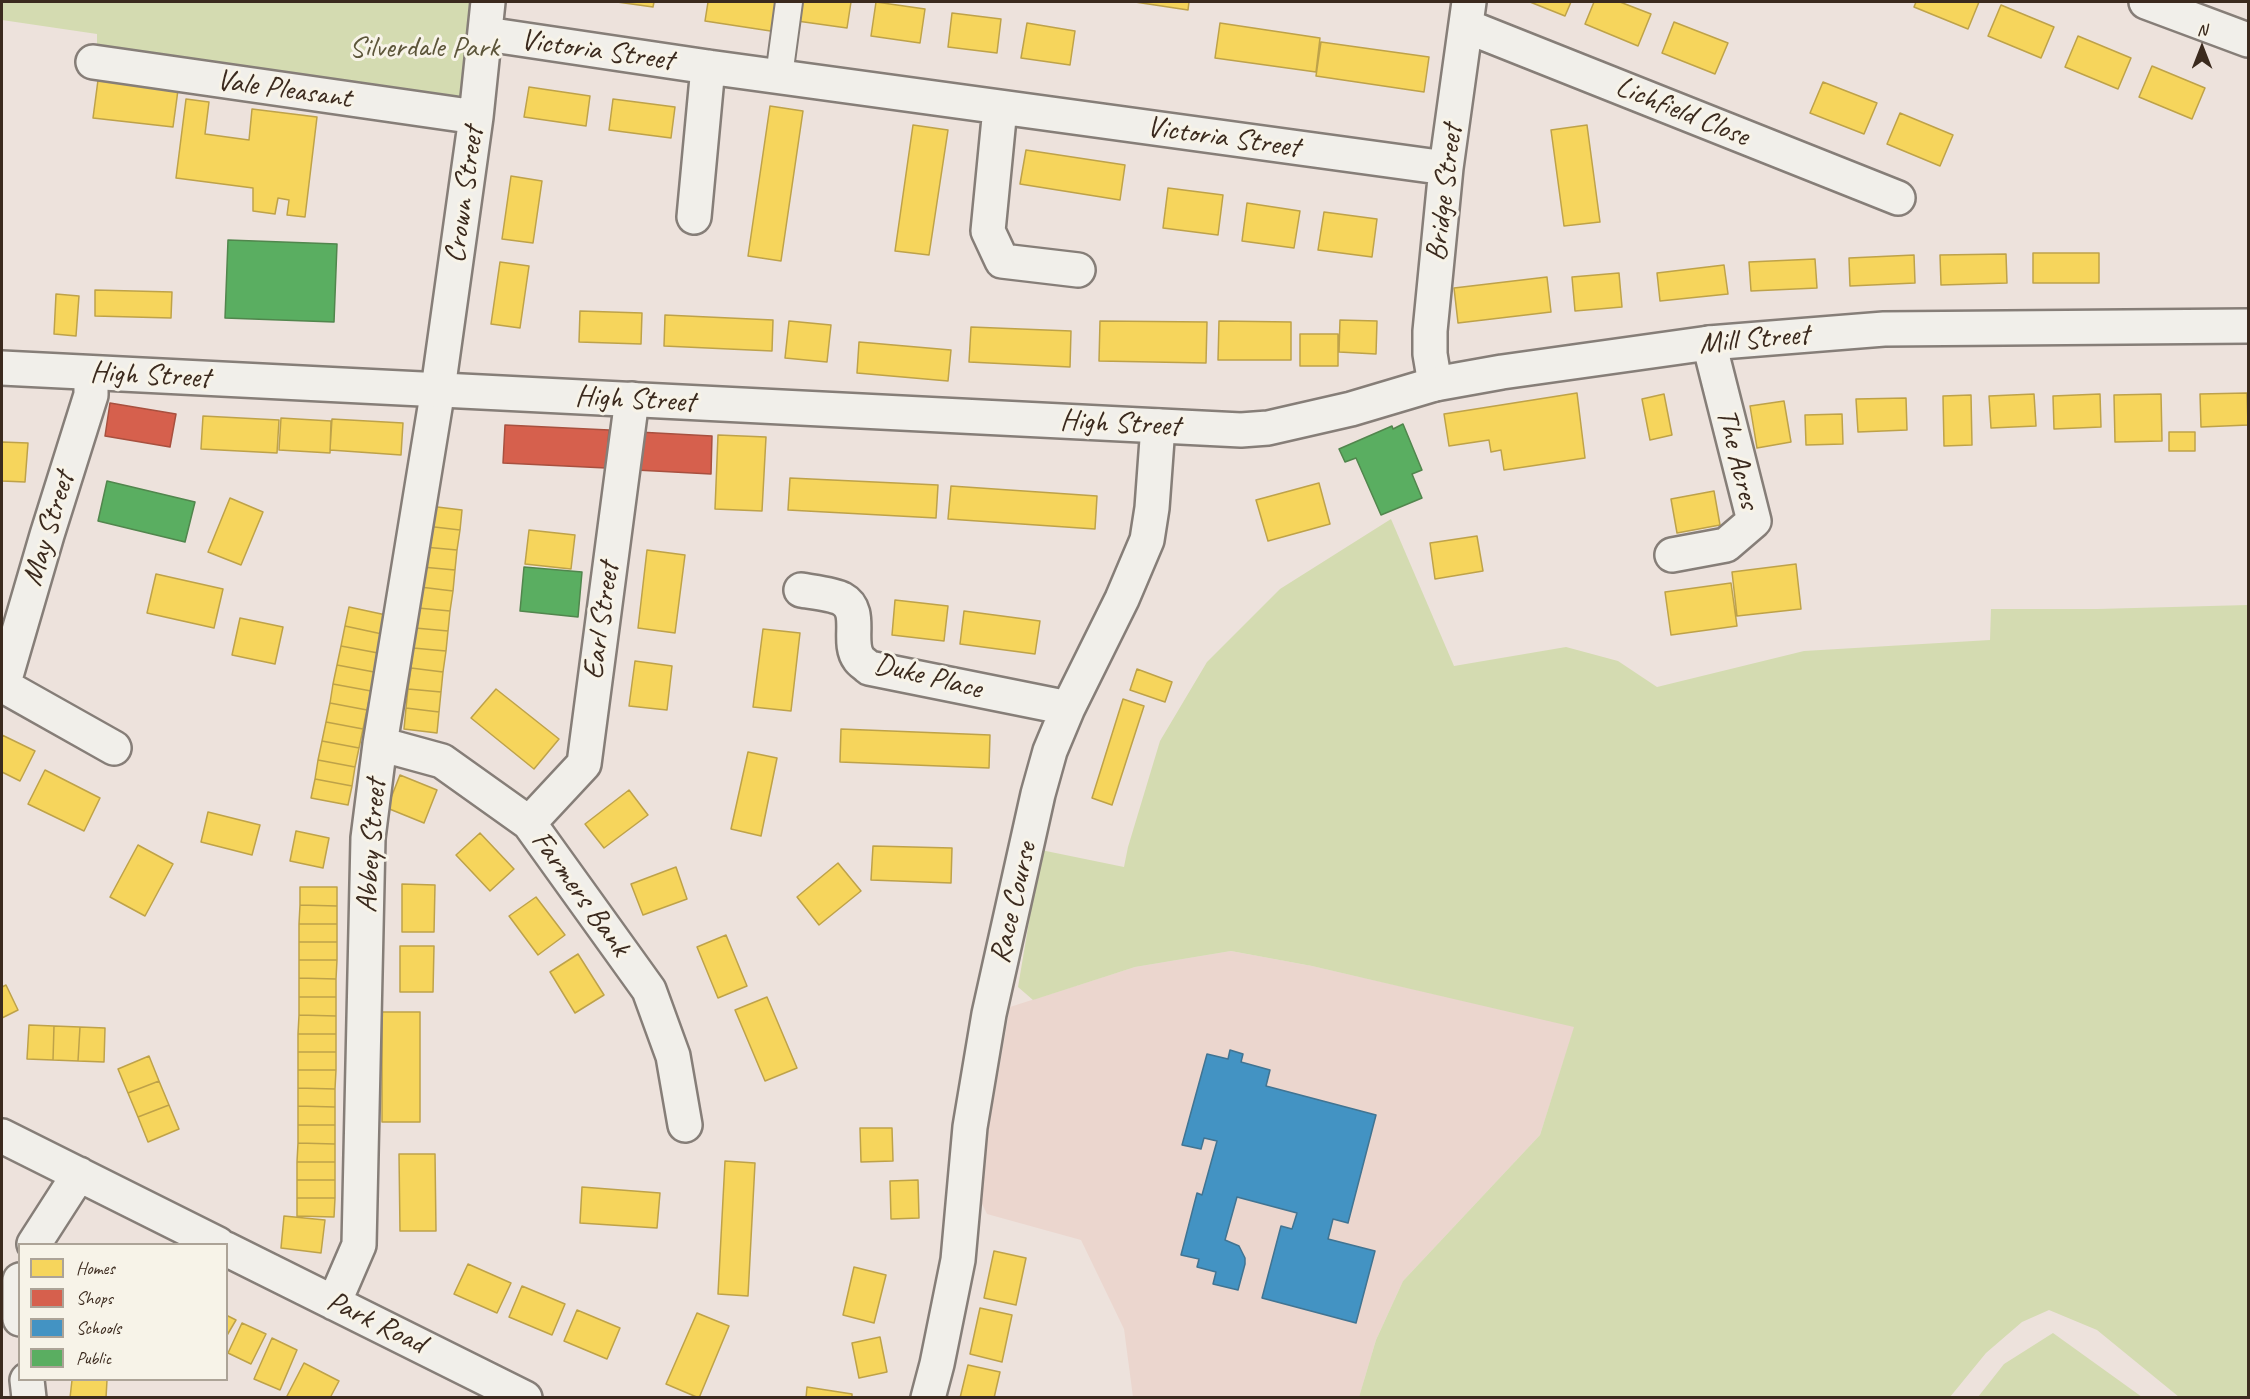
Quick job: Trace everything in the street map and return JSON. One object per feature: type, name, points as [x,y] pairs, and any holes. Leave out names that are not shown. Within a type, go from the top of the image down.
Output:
[{"type":"street","name":"Crown Street","points":[[438,389],[476,117],[488,2]]},
{"type":"street","points":[[779,76],[789,2]]},
{"type":"street","points":[[2146,2],[2248,40]]},
{"type":"street","name":"Bridge Street","points":[[1435,384],[1430,354],[1430,331],[1446,168],[1468,14]]},
{"type":"street","name":"Lichfield Close","points":[[1468,14],[1898,198]]},
{"type":"street","name":"Victoria Street","points":[[486,34],[999,108],[1446,168]]},
{"type":"street","name":"Vale Pleasant","points":[[93,62],[476,117]]},
{"type":"street","name":"Victoria Street","points":[[694,217],[708,67]]},
{"type":"street","points":[[999,108],[988,231],[1002,261],[1078,270]]},
{"type":"street","name":"Mill Street","points":[[1268,428],[1352,409],[1435,384],[1502,372],[1709,343],[1884,329],[2248,326]]},
{"type":"street","name":"The Acres","points":[[1672,555],[1726,545],[1754,521],[1709,343]]},
{"type":"street","name":"High Street","points":[[2,368],[1241,430],[1268,428]]},
{"type":"street","name":"May Street","points":[[91,373],[91,395],[2,685],[114,748]]},
{"type":"street","name":"Abbey Street","points":[[334,1303],[359,1245],[368,838],[380,744],[438,389]]},
{"type":"street","name":"Earl Street","points":[[529,823],[584,764],[632,399]]},
{"type":"street","name":"Race Course","points":[[928,1398],[958,1260],[970,1127],[989,1014],[1038,794],[1050,751],[1068,708],[1122,598],[1146,540],[1152,508],[1158,426]]},
{"type":"street","name":"Duke Place","points":[[801,590],[842,598],[850,607],[854,619],[854,647],[858,659],[869,668],[1068,708]]},
{"type":"street","name":"Farmers Bank","points":[[380,744],[442,761],[529,823],[649,990],[673,1056],[685,1125]]},
{"type":"street","points":[[2,1136],[214,1243]]},
{"type":"street","points":[[35,1243],[79,1174]]},
{"type":"street","name":"Park Road","points":[[228,1250],[525,1398]]},
{"type":"street","points":[[27,1381],[29,1398]]},
{"type":"shaded area","points":[[1231,951],[1312,966],[1575,1026],[1540,1135],[1403,1281],[1376,1340],[1359,1397],[1133,1397],[1124,1329],[1081,1240],[987,1214],[977,1194],[1010,1007],[1135,967]]},
{"type":"green space","name":"Silverdale Park","points":[[2,2],[478,2],[468,101],[97,53],[97,34],[2,20]]},
{"type":"green space","points":[[1391,519],[1454,666],[1566,647],[1618,661],[1657,687],[1804,651],[1990,640],[1991,609],[2248,605],[2248,1397],[2179,1397],[2097,1330],[2049,1310],[2022,1322],[1986,1353],[1950,1397],[1359,1397],[1376,1340],[1403,1281],[1540,1135],[1574,1027],[1312,966],[1231,951],[1135,967],[1033,1000],[1018,987],[1041,850],[1124,867],[1160,741],[1207,662],[1280,589]]},
{"type":"green space","points":[[2053,1333],[2142,1397],[1978,1397],[2004,1364]]},
{"type":"building: Homes","points":[[617,2],[654,2],[653,7]]},
{"type":"building: Homes","points":[[708,2],[781,2],[777,32],[705,21]]},
{"type":"building: Homes","points":[[800,2],[851,2],[847,28],[797,21]]},
{"type":"building: Homes","points":[[876,2],[925,9],[920,43],[871,36]]},
{"type":"building: Homes","points":[[1135,2],[1189,2],[1188,10]]},
{"type":"building: Homes","points":[[1530,2],[1571,2],[1565,16]]},
{"type":"building: Homes","points":[[1594,2],[1620,2],[1651,14],[1638,46],[1585,24]]},
{"type":"building: Homes","points":[[1916,2],[1979,2],[1968,29],[1914,7]]},
{"type":"building: Homes","points":[[2001,5],[2054,27],[2041,58],[1988,36]]},
{"type":"building: Homes","points":[[952,13],[1001,19],[997,53],[948,47]]},
{"type":"building: Homes","points":[[1674,22],[1728,43],[1715,74],[1662,53]]},
{"type":"building: Homes","points":[[1027,23],[1075,31],[1070,65],[1021,58]]},
{"type":"building: Homes","points":[[1220,23],[1320,38],[1316,72],[1215,58]]},
{"type":"building: Homes","points":[[2078,36],[2131,58],[2118,89],[2065,67]]},
{"type":"building: Homes","points":[[1321,42],[1429,57],[1424,92],[1316,76]]},
{"type":"building: Homes","points":[[2152,66],[2205,88],[2192,119],[2139,97]]},
{"type":"building: Homes","points":[[98,80],[178,90],[173,127],[93,118]]},
{"type":"building: Homes","points":[[1823,82],[1877,103],[1864,134],[1810,113]]},
{"type":"building: Homes","points":[[529,87],[590,96],[586,126],[524,117]]},
{"type":"building: Homes","points":[[186,99],[209,102],[205,134],[249,140],[252,109],[317,117],[305,217],[287,215],[289,200],[278,198],[275,214],[253,211],[253,188],[176,178]]},
{"type":"building: Homes","points":[[613,99],[675,107],[671,138],[609,130]]},
{"type":"building: Homes","points":[[770,106],[803,111],[781,261],[748,256]]},
{"type":"building: Homes","points":[[1900,113],[1953,135],[1940,166],[1887,144]]},
{"type":"building: Homes","points":[[913,125],[948,130],[929,255],[895,251]]},
{"type":"building: Homes","points":[[1587,125],[1600,222],[1564,226],[1551,130]]},
{"type":"building: Homes","points":[[1026,150],[1125,165],[1120,200],[1020,184]]},
{"type":"building: Homes","points":[[511,176],[542,181],[533,243],[502,239]]},
{"type":"building: Homes","points":[[1168,188],[1223,195],[1218,235],[1163,228]]},
{"type":"building: Homes","points":[[1247,203],[1300,211],[1294,248],[1242,241]]},
{"type":"building: Homes","points":[[1324,212],[1377,219],[1372,257],[1318,250]]},
{"type":"building: Homes","points":[[2033,253],[2099,253],[2099,283],[2033,283]]},
{"type":"building: Homes","points":[[2006,254],[2007,283],[1941,285],[1940,255]]},
{"type":"building: Homes","points":[[1914,255],[1915,283],[1850,286],[1849,258]]},
{"type":"building: Homes","points":[[1815,259],[1817,288],[1751,291],[1749,262]]},
{"type":"building: Homes","points":[[500,262],[529,266],[520,328],[491,324]]},
{"type":"building: Homes","points":[[1724,265],[1728,294],[1660,301],[1657,273]]},
{"type":"building: Homes","points":[[1619,273],[1622,307],[1575,311],[1572,277]]},
{"type":"building: Homes","points":[[1547,277],[1551,312],[1458,323],[1454,288]]},
{"type":"building: Homes","points":[[95,290],[172,292],[171,318],[95,316]]},
{"type":"building: Homes","points":[[56,294],[79,296],[76,336],[54,334]]},
{"type":"building: Homes","points":[[580,311],[642,313],[641,344],[579,342]]},
{"type":"building: Homes","points":[[665,315],[773,320],[772,351],[664,346]]},
{"type":"building: Homes","points":[[1340,320],[1377,321],[1376,354],[1339,352]]},
{"type":"building: Homes","points":[[789,321],[831,325],[827,362],[785,358]]},
{"type":"building: Homes","points":[[1100,321],[1207,322],[1206,363],[1099,361]]},
{"type":"building: Homes","points":[[1219,321],[1291,322],[1291,360],[1218,360]]},
{"type":"building: Homes","points":[[971,327],[1071,331],[1070,367],[969,362]]},
{"type":"building: Homes","points":[[1300,334],[1338,334],[1338,366],[1300,366]]},
{"type":"building: Homes","points":[[859,342],[951,350],[948,381],[857,373]]},
{"type":"building: Homes","points":[[1577,393],[1585,458],[1504,470],[1501,450],[1491,452],[1489,440],[1449,446],[1444,414]]},
{"type":"building: Homes","points":[[2247,393],[2248,425],[2201,427],[2200,394]]},
{"type":"building: Homes","points":[[1664,394],[1672,435],[1650,440],[1642,399]]},
{"type":"building: Homes","points":[[2034,394],[2036,426],[1991,428],[1989,396]]},
{"type":"building: Homes","points":[[2100,394],[2101,427],[2054,429],[2053,396]]},
{"type":"building: Homes","points":[[2161,394],[2162,441],[2115,442],[2114,395]]},
{"type":"building: Homes","points":[[1971,395],[1972,445],[1944,446],[1943,396]]},
{"type":"building: Homes","points":[[1906,398],[1907,430],[1858,432],[1856,399]]},
{"type":"building: Homes","points":[[1784,401],[1791,442],[1757,448],[1750,406]]},
{"type":"building: Homes","points":[[1842,414],[1843,444],[1806,445],[1805,415]]},
{"type":"building: Homes","points":[[203,416],[279,420],[277,453],[201,449]]},
{"type":"building: Homes","points":[[281,418],[331,421],[330,453],[279,450]]},
{"type":"building: Homes","points":[[332,419],[403,423],[401,455],[330,450]]},
{"type":"building: Homes","points":[[2169,432],[2195,432],[2195,451],[2169,451]]},
{"type":"building: Homes","points":[[718,435],[766,437],[762,511],[715,509]]},
{"type":"building: Homes","points":[[2,442],[28,443],[25,482],[2,481]]},
{"type":"building: Homes","points":[[790,478],[938,485],[936,518],[788,510]]},
{"type":"building: Homes","points":[[1319,483],[1330,524],[1268,541],[1256,500]]},
{"type":"building: Homes","points":[[951,486],[1097,496],[1095,529],[948,519]]},
{"type":"building: Homes","points":[[1714,491],[1720,525],[1677,533],[1671,499]]},
{"type":"building: Homes","points":[[230,498],[263,512],[241,565],[208,552]]},
{"type":"building: Homes","points":[[429,506],[462,510],[460,530],[426,526]]},
{"type":"building: Homes","points":[[426,526],[460,530],[457,550],[424,547]]},
{"type":"building: Homes","points":[[529,530],[575,535],[571,569],[525,564]]},
{"type":"building: Homes","points":[[1477,536],[1483,571],[1435,579],[1430,543]]},
{"type":"building: Homes","points":[[424,547],[457,550],[455,570],[422,567]]},
{"type":"building: Homes","points":[[647,550],[685,555],[675,633],[638,628]]},
{"type":"building: Homes","points":[[1796,564],[1801,609],[1737,616],[1732,572]]},
{"type":"building: Homes","points":[[422,567],[455,570],[453,591],[420,587]]},
{"type":"building: Homes","points":[[156,574],[223,589],[214,628],[147,613]]},
{"type":"building: Homes","points":[[1731,583],[1737,626],[1671,635],[1665,592]]},
{"type":"building: Homes","points":[[420,587],[453,591],[450,611],[418,608]]},
{"type":"building: Homes","points":[[895,600],[948,606],[944,641],[892,635]]},
{"type":"building: Homes","points":[[349,607],[386,615],[382,634],[345,626]]},
{"type":"building: Homes","points":[[418,608],[450,611],[448,631],[415,628]]},
{"type":"building: Homes","points":[[964,611],[1040,621],[1035,654],[960,644]]},
{"type":"building: Homes","points":[[240,618],[283,627],[275,664],[232,655]]},
{"type":"building: Homes","points":[[345,626],[382,634],[378,653],[341,646]]},
{"type":"building: Homes","points":[[415,628],[448,631],[446,651],[413,648]]},
{"type":"building: Homes","points":[[763,629],[800,633],[791,711],[753,707]]},
{"type":"building: Homes","points":[[341,646],[378,653],[374,672],[337,665]]},
{"type":"building: Homes","points":[[413,648],[446,651],[443,672],[411,668]]},
{"type":"building: Homes","points":[[635,661],[672,666],[667,710],[629,706]]},
{"type":"building: Homes","points":[[337,665],[374,672],[371,691],[333,684]]},
{"type":"building: Homes","points":[[411,668],[443,672],[441,692],[408,689]]},
{"type":"building: Homes","points":[[1137,669],[1172,682],[1165,702],[1130,690]]},
{"type":"building: Homes","points":[[333,684],[371,691],[367,710],[330,703]]},
{"type":"building: Homes","points":[[408,689],[441,692],[439,712],[406,708]]},
{"type":"building: Homes","points":[[496,689],[559,739],[534,769],[471,718]]},
{"type":"building: Homes","points":[[1123,699],[1144,706],[1112,805],[1092,798]]},
{"type":"building: Homes","points":[[330,703],[367,710],[363,729],[326,722]]},
{"type":"building: Homes","points":[[406,708],[439,712],[437,733],[404,729]]},
{"type":"building: Homes","points":[[326,722],[363,729],[359,748],[322,741]]},
{"type":"building: Homes","points":[[841,729],[990,735],[989,768],[840,762]]},
{"type":"building: Homes","points":[[2,735],[35,751],[20,781],[2,772]]},
{"type":"building: Homes","points":[[322,741],[359,748],[355,767],[318,760]]},
{"type":"building: Homes","points":[[748,752],[777,758],[761,836],[731,829]]},
{"type":"building: Homes","points":[[318,760],[355,767],[352,786],[315,779]]},
{"type":"building: Homes","points":[[45,770],[100,798],[84,831],[28,804]]},
{"type":"building: Homes","points":[[400,775],[437,790],[424,823],[387,808]]},
{"type":"building: Homes","points":[[315,779],[352,786],[348,805],[311,798]]},
{"type":"building: Homes","points":[[629,790],[648,815],[604,848],[585,824]]},
{"type":"building: Homes","points":[[208,812],[260,825],[252,855],[201,842]]},
{"type":"building: Homes","points":[[296,831],[329,838],[323,868],[290,861]]},
{"type":"building: Homes","points":[[480,833],[514,869],[490,891],[456,855]]},
{"type":"building: Homes","points":[[138,845],[173,864],[145,916],[110,897]]},
{"type":"building: Homes","points":[[873,846],[952,848],[951,883],[871,880]]},
{"type":"building: Homes","points":[[838,863],[861,891],[819,925],[797,897]]},
{"type":"building: Homes","points":[[676,867],[687,899],[643,915],[631,884]]},
{"type":"building: Homes","points":[[402,884],[435,885],[434,932],[402,932]]},
{"type":"building: Homes","points":[[300,887],[337,887],[337,906],[300,905]]},
{"type":"building: Homes","points":[[536,897],[565,935],[538,955],[509,916]]},
{"type":"building: Homes","points":[[300,905],[337,906],[337,924],[299,924]]},
{"type":"building: Homes","points":[[299,924],[337,924],[337,942],[299,942]]},
{"type":"building: Homes","points":[[726,935],[747,986],[718,998],[697,947]]},
{"type":"building: Homes","points":[[299,942],[337,942],[337,960],[299,960]]},
{"type":"building: Homes","points":[[400,946],[434,946],[433,992],[400,992]]},
{"type":"building: Homes","points":[[578,954],[604,995],[575,1013],[550,972]]},
{"type":"building: Homes","points":[[299,960],[337,960],[336,979],[299,978]]},
{"type":"building: Homes","points":[[299,978],[336,979],[336,997],[299,997]]},
{"type":"building: Homes","points":[[6,985],[18,1010],[2,1018],[2,987]]},
{"type":"building: Homes","points":[[299,997],[336,997],[336,1016],[299,1015]]},
{"type":"building: Homes","points":[[767,997],[797,1068],[765,1081],[735,1010]]},
{"type":"building: Homes","points":[[382,1012],[420,1012],[420,1122],[382,1122]]},
{"type":"building: Homes","points":[[299,1015],[336,1016],[336,1034],[298,1034]]},
{"type":"building: Homes","points":[[29,1025],[54,1026],[53,1060],[27,1059]]},
{"type":"building: Homes","points":[[54,1026],[80,1027],[78,1061],[53,1060]]},
{"type":"building: Homes","points":[[80,1027],[105,1028],[104,1062],[78,1061]]},
{"type":"building: Homes","points":[[298,1034],[336,1034],[336,1052],[298,1052]]},
{"type":"building: Homes","points":[[298,1052],[336,1052],[336,1070],[298,1070]]},
{"type":"building: Homes","points":[[149,1056],[159,1081],[128,1093],[118,1069]]},
{"type":"building: Homes","points":[[298,1070],[336,1070],[335,1089],[298,1088]]},
{"type":"building: Homes","points":[[159,1081],[169,1105],[138,1117],[128,1093]]},
{"type":"building: Homes","points":[[298,1088],[335,1089],[335,1107],[298,1106]]},
{"type":"building: Homes","points":[[169,1105],[179,1129],[148,1142],[138,1117]]},
{"type":"building: Homes","points":[[298,1106],[335,1107],[335,1125],[298,1125]]},
{"type":"building: Homes","points":[[298,1125],[335,1125],[335,1144],[298,1143]]},
{"type":"building: Homes","points":[[860,1128],[892,1128],[893,1161],[861,1162]]},
{"type":"building: Homes","points":[[298,1143],[335,1144],[335,1162],[297,1162]]},
{"type":"building: Homes","points":[[399,1154],[435,1154],[436,1231],[400,1231]]},
{"type":"building: Homes","points":[[725,1161],[755,1163],[748,1296],[718,1294]]},
{"type":"building: Homes","points":[[297,1162],[335,1162],[335,1180],[297,1180]]},
{"type":"building: Homes","points":[[297,1180],[335,1180],[335,1198],[297,1198]]},
{"type":"building: Homes","points":[[918,1180],[919,1218],[891,1219],[890,1181]]},
{"type":"building: Homes","points":[[582,1187],[660,1193],[657,1228],[580,1223]]},
{"type":"building: Homes","points":[[297,1198],[335,1198],[334,1217],[297,1216]]},
{"type":"building: Homes","points":[[284,1216],[325,1220],[321,1253],[281,1248]]},
{"type":"building: Homes","points":[[994,1251],[1026,1258],[1016,1305],[984,1298]]},
{"type":"building: Homes","points":[[468,1264],[511,1283],[497,1313],[454,1294]]},
{"type":"building: Homes","points":[[854,1267],[886,1275],[874,1323],[843,1315]]},
{"type":"building: Homes","points":[[522,1286],[565,1304],[552,1335],[509,1317]]},
{"type":"building: Homes","points":[[980,1308],[1012,1315],[1002,1362],[970,1354]]},
{"type":"building: Homes","points":[[577,1310],[620,1328],[607,1359],[564,1341]]},
{"type":"building: Homes","points":[[697,1313],[729,1326],[699,1398],[666,1384]]},
{"type":"building: Homes","points":[[228,1316],[236,1320],[228,1334]]},
{"type":"building: Homes","points":[[242,1323],[266,1334],[251,1364],[228,1353]]},
{"type":"building: Homes","points":[[880,1337],[887,1372],[859,1378],[852,1343]]},
{"type":"building: Homes","points":[[272,1338],[297,1350],[280,1390],[254,1379]]},
{"type":"building: Homes","points":[[304,1363],[339,1381],[330,1398],[286,1398]]},
{"type":"building: Homes","points":[[968,1365],[1000,1372],[994,1398],[960,1398]]},
{"type":"building: Homes","points":[[72,1381],[107,1381],[106,1398],[70,1398]]},
{"type":"building: Homes","points":[[807,1387],[852,1394],[852,1398],[806,1398]]},
{"type":"building: Shops","points":[[110,403],[176,414],[170,447],[105,436]]},
{"type":"building: Shops","points":[[505,425],[609,430],[606,468],[503,463]]},
{"type":"building: Shops","points":[[638,432],[712,436],[711,474],[636,470]]},
{"type":"building: Schools","points":[[1230,1050],[1243,1054],[1241,1062],[1270,1070],[1266,1086],[1376,1115],[1348,1223],[1333,1219],[1328,1239],[1375,1251],[1356,1323],[1262,1298],[1281,1226],[1292,1229],[1297,1213],[1237,1197],[1225,1240],[1239,1246],[1245,1258],[1238,1290],[1213,1284],[1216,1272],[1197,1267],[1199,1259],[1181,1255],[1197,1193],[1202,1195],[1217,1141],[1204,1138],[1201,1149],[1182,1145],[1207,1054],[1228,1059]]},
{"type":"building: Public","points":[[228,240],[337,244],[334,322],[225,318]]},
{"type":"building: Public","points":[[1403,424],[1422,470],[1412,474],[1422,498],[1381,515],[1356,458],[1345,462],[1339,449],[1392,426],[1393,429]]},
{"type":"building: Public","points":[[107,481],[195,502],[185,542],[98,521]]},
{"type":"building: Public","points":[[524,567],[582,572],[578,617],[520,611]]}]
